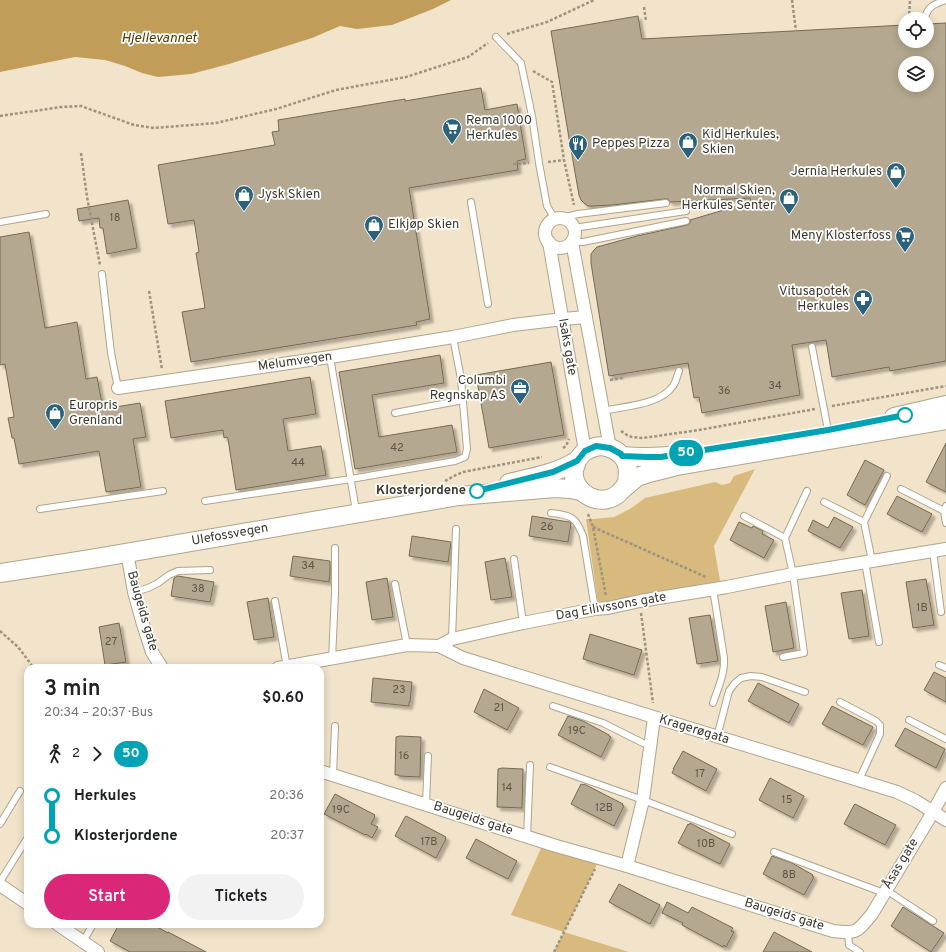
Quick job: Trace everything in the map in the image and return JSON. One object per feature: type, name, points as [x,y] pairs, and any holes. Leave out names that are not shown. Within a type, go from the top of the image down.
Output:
[{"type":"main road","points":[[946,405],[828,430],[676,455],[647,457],[616,452],[596,446],[581,456],[574,470],[575,478],[577,486],[581,491],[592,499],[608,500],[617,495],[625,486],[637,478],[649,473],[677,466],[946,420]]},
{"type":"main road","points":[[616,452],[625,459],[628,468],[627,482],[625,486]]},
{"type":"main road","name":"Ulefossvegen","points":[[459,496],[553,472],[581,456]]},
{"type":"main road","name":"Ulefossvegen","points":[[0,573],[459,496],[555,488],[581,491]]},
{"type":"street","points":[[558,218],[566,219],[579,227]]},
{"type":"street","name":"Isaks gate","points":[[558,218],[550,222],[546,230],[546,238],[549,242],[562,319],[581,456]]},
{"type":"street","name":"Isaks gate","points":[[579,227],[575,231],[575,236],[572,242],[603,411],[616,452]]},
{"type":"street","points":[[549,242],[553,246],[559,248],[572,242]]},
{"type":"street","name":"Melumvegen","points":[[118,388],[330,357],[453,337],[513,325],[586,317]]},
{"type":"street","name":"Dag Eilivssons gate","points":[[439,646],[452,639],[595,609],[608,608],[793,574],[946,549]]},
{"type":"street","name":"Baugeids gate","points":[[126,552],[134,592],[152,652],[160,664]]},
{"type":"street","points":[[301,664],[407,645],[439,646]]},
{"type":"street","name":"Kragerøgata","points":[[439,646],[463,658],[897,792],[916,801],[946,820]]},
{"type":"street","points":[[627,866],[643,800],[654,718]]},
{"type":"street","name":"Baugeids gate","points":[[324,772],[527,837],[627,866],[833,930],[848,933]]},
{"type":"street","name":"Åsas gate","points":[[848,933],[860,929],[872,914],[946,788]]},
{"type":"street","points":[[0,885],[24,901]]},
{"type":"street","points":[[63,928],[98,952]]},
{"type":"lane","points":[[928,12],[932,6],[946,0]]},
{"type":"lane","points":[[496,37],[521,63],[532,116],[547,206],[558,218],[578,214],[666,203]]},
{"type":"lane","points":[[471,202],[488,304]]},
{"type":"lane","points":[[579,227],[686,210]]},
{"type":"lane","points":[[0,222],[46,214]]},
{"type":"lane","points":[[572,242],[583,242],[686,221]]},
{"type":"lane","name":"Melumvegen","points":[[102,274],[111,353],[118,388]]},
{"type":"lane","points":[[205,501],[352,480],[455,461],[465,457],[467,449],[461,379],[453,337]]},
{"type":"lane","points":[[812,347],[828,430]]},
{"type":"lane","points":[[330,357],[357,513]]},
{"type":"lane","points":[[603,411],[650,402],[665,395],[674,385],[679,371]]},
{"type":"lane","points":[[395,412],[463,400]]},
{"type":"lane","points":[[879,642],[864,522],[887,476]]},
{"type":"lane","points":[[901,489],[945,509],[946,523]]},
{"type":"lane","points":[[40,509],[163,491]]},
{"type":"lane","points":[[783,657],[804,653],[793,574],[785,538],[807,491]]},
{"type":"lane","points":[[824,502],[864,522]]},
{"type":"lane","points":[[551,512],[568,516],[574,519],[579,526],[583,536],[595,609]]},
{"type":"lane","points":[[744,516],[785,538]]},
{"type":"lane","points":[[452,639],[456,529]]},
{"type":"lane","points":[[332,659],[335,548]]},
{"type":"lane","points":[[933,551],[941,612]]},
{"type":"lane","points":[[514,559],[523,623]]},
{"type":"lane","points":[[134,592],[148,588],[169,575],[178,572],[210,570]]},
{"type":"lane","points":[[395,584],[407,645]]},
{"type":"lane","points":[[713,589],[724,658],[724,667],[713,703]]},
{"type":"lane","points":[[275,601],[283,664]]},
{"type":"lane","points":[[939,665],[946,668]]},
{"type":"lane","points":[[717,737],[729,691],[741,678],[751,676],[762,677],[805,692]]},
{"type":"lane","points":[[840,702],[876,721],[880,725],[880,734],[859,780]]},
{"type":"lane","points":[[553,706],[603,724],[651,747]]},
{"type":"lane","points":[[909,720],[946,739]]},
{"type":"lane","points":[[333,775],[335,726]]},
{"type":"lane","points":[[426,804],[428,756]]},
{"type":"lane","points":[[527,837],[530,764]]},
{"type":"lane","points":[[550,766],[732,834]]},
{"type":"lane","points":[[0,824],[20,791]]},
{"type":"lane","points":[[0,882],[24,843]]},
{"type":"lane","points":[[774,852],[885,891],[933,921]]},
{"type":"lane","points":[[83,942],[91,928]]},
{"type":"lane","points":[[848,933],[849,945],[860,952]]},
{"type":"path","points":[[0,116],[61,107],[81,106],[134,124],[154,128],[216,123],[276,109],[336,90],[406,77],[468,57],[496,37],[547,22],[594,0]]},
{"type":"path","points":[[792,0],[796,31]]},
{"type":"path","points":[[909,12],[910,0]]},
{"type":"path","points":[[644,7],[646,21]]},
{"type":"path","points":[[521,63],[552,82],[564,160],[573,203],[578,214]]},
{"type":"path","points":[[80,154],[102,274]]},
{"type":"path","points":[[513,164],[564,160]]},
{"type":"path","points":[[150,291],[164,382]]},
{"type":"path","points":[[609,380],[622,378],[622,374]]},
{"type":"path","points":[[618,427],[627,435],[644,438],[699,430],[946,386]]},
{"type":"path","points":[[560,451],[566,446],[570,435]]},
{"type":"path","points":[[442,483],[463,472],[543,457]]},
{"type":"path","points":[[593,527],[727,587]]},
{"type":"path","points":[[640,601],[654,718]]},
{"type":"path","points":[[0,631],[18,647],[31,664]]},
{"type":"path","points":[[554,952],[597,864],[601,859]]},
{"type":"shaded area","points":[[755,469],[714,546],[720,581],[717,582],[727,587],[608,608],[606,602],[598,603],[586,519],[614,517],[630,509],[645,498],[715,482],[722,485],[730,483],[734,476]]},
{"type":"shaded area","points":[[542,846],[597,864],[564,932],[511,915]]},
{"type":"shaded area","points":[[564,932],[629,952],[554,952]]},
{"type":"water","name":"Hjellevannet","points":[[0,0],[451,0],[433,9],[392,25],[357,29],[340,26],[312,38],[229,64],[191,74],[158,77],[105,60],[75,57],[0,72]]},
{"type":"building","points":[[638,16],[642,39],[898,25],[898,48],[934,48],[934,24],[946,23],[946,361],[890,371],[889,367],[832,377],[826,340],[792,345],[800,395],[702,413],[699,397],[694,398],[688,363],[609,376],[591,263],[591,254],[594,250],[597,247],[637,236],[687,225],[690,223],[690,220],[751,202],[750,198],[670,202],[668,199],[665,199],[588,206],[581,200],[551,31]]},
{"type":"building","points":[[481,88],[485,110],[517,104],[526,159],[517,161],[518,170],[409,188],[430,319],[416,322],[417,325],[191,362],[182,312],[205,308],[196,253],[199,252],[194,220],[168,224],[158,165],[275,145],[272,132],[279,131],[278,120]]},
{"type":"building","points":[[128,200],[137,248],[107,254],[103,228],[100,228],[99,218],[79,221],[77,209]]},
{"type":"building","points":[[29,232],[45,328],[77,322],[86,379],[97,377],[103,409],[140,403],[146,437],[133,439],[141,487],[106,492],[99,451],[19,464],[8,418],[14,417],[5,364],[0,365],[0,237]]},
{"type":"building","points":[[440,355],[444,383],[372,395],[379,437],[452,425],[457,452],[355,469],[339,372]]},
{"type":"building","name":"Columbi Regnskap AS","points":[[551,362],[564,435],[489,448],[476,375]]},
{"type":"building","points":[[310,377],[316,414],[283,419],[288,451],[321,446],[326,475],[236,490],[228,439],[227,437],[224,438],[223,430],[171,438],[165,401]]},
{"type":"building","points":[[946,443],[946,492],[926,482]]},
{"type":"building","points":[[865,460],[884,470],[865,505],[847,495]]},
{"type":"building","points":[[897,496],[932,514],[922,532],[887,514]]},
{"type":"building","points":[[532,516],[571,523],[568,542],[529,536]]},
{"type":"building","points":[[834,517],[853,527],[840,548],[808,531],[813,520],[828,528]]},
{"type":"building","points":[[739,522],[763,531],[762,534],[774,540],[764,558],[730,540]]},
{"type":"building","points":[[412,536],[451,542],[448,562],[409,556]]},
{"type":"building","points":[[293,556],[330,561],[329,582],[290,576]]},
{"type":"building","points":[[505,558],[512,597],[491,600],[485,562]]},
{"type":"building","points":[[178,576],[214,582],[210,602],[171,596],[174,578]]},
{"type":"building","points":[[387,578],[393,617],[372,620],[366,582]]},
{"type":"building","points":[[926,579],[934,625],[913,628],[906,582]]},
{"type":"building","points":[[862,590],[869,636],[849,639],[841,593]]},
{"type":"building","points":[[268,598],[274,637],[254,640],[247,602]]},
{"type":"building","points":[[786,602],[794,648],[773,652],[765,606]]},
{"type":"building","points":[[710,615],[718,661],[697,664],[689,618]]},
{"type":"building","points":[[119,623],[126,662],[105,664],[99,627]]},
{"type":"building","points":[[590,634],[642,650],[634,675],[583,659]]},
{"type":"building","points":[[934,672],[946,678],[946,702],[924,690]]},
{"type":"building","points":[[373,678],[412,682],[409,706],[371,702]]},
{"type":"building","points":[[758,683],[799,704],[789,723],[748,701]]},
{"type":"building","points":[[484,689],[519,708],[507,730],[474,712]]},
{"type":"building","points":[[832,706],[873,727],[863,745],[822,724]]},
{"type":"building","points":[[568,716],[583,721],[611,737],[601,757],[558,735]]},
{"type":"building","points":[[905,728],[945,749],[936,768],[895,746]]},
{"type":"building","points":[[396,737],[421,737],[420,777],[395,775]]},
{"type":"building","points":[[683,751],[717,769],[706,791],[672,773]]},
{"type":"building","points":[[498,769],[523,769],[522,808],[497,807]]},
{"type":"building","points":[[770,778],[804,796],[793,818],[759,800]]},
{"type":"building","points":[[581,784],[584,784],[623,804],[622,805],[624,806],[614,826],[571,804]]},
{"type":"building","points":[[335,794],[375,815],[371,824],[378,827],[372,838],[324,814]]},
{"type":"building","points":[[855,804],[896,825],[885,845],[844,824]]},
{"type":"building","points":[[406,816],[446,837],[436,858],[395,836]]},
{"type":"building","points":[[690,823],[730,844],[720,864],[678,843],[688,824],[689,825]]},
{"type":"building","points":[[476,839],[517,861],[508,879],[466,858]]},
{"type":"building","points":[[772,856],[792,863],[813,875],[812,876],[814,877],[804,895],[763,874]]},
{"type":"building","points":[[619,884],[660,905],[650,924],[609,902]]},
{"type":"building","points":[[667,902],[688,913],[692,907],[733,928],[731,931],[734,932],[726,947],[724,945],[723,947],[682,925],[683,923],[662,913]]},
{"type":"building","points":[[903,907],[944,933],[931,952],[891,926]]},
{"type":"building","points":[[117,928],[159,928],[206,952],[130,952],[110,941]]},
{"type":"building","points":[[774,932],[812,952],[763,952]]},
{"type":"bus line","name":"50","points":[[477,491],[553,472],[577,461],[585,451],[596,446],[610,448],[622,456],[661,457],[828,430],[905,415]]},
{"type":"place","name":"Rema 1000 Herkules","points":[[452,145]]},
{"type":"place","name":"Kid Herkules, Skien","points":[[688,159]]},
{"type":"place","name":"Peppes Pizza","points":[[578,161]]},
{"type":"place","name":"Jernia Herkules","points":[[896,189]]},
{"type":"place","name":"Jysk Skien","points":[[244,212]]},
{"type":"place","name":"Normal Skien, Herkules Senter","points":[[789,215]]},
{"type":"place","name":"Elkjøp Skien","points":[[374,242]]},
{"type":"place","name":"Meny Klosterfoss","points":[[905,253]]},
{"type":"place","name":"Vitusapotek Herkules","points":[[863,316]]},
{"type":"place","name":"Columbi Regnskap AS","points":[[520,405]]},
{"type":"place","name":"Europris Grenland","points":[[55,430]]},
{"type":"place","name":"Klosterjordene","points":[[477,491]]}]
